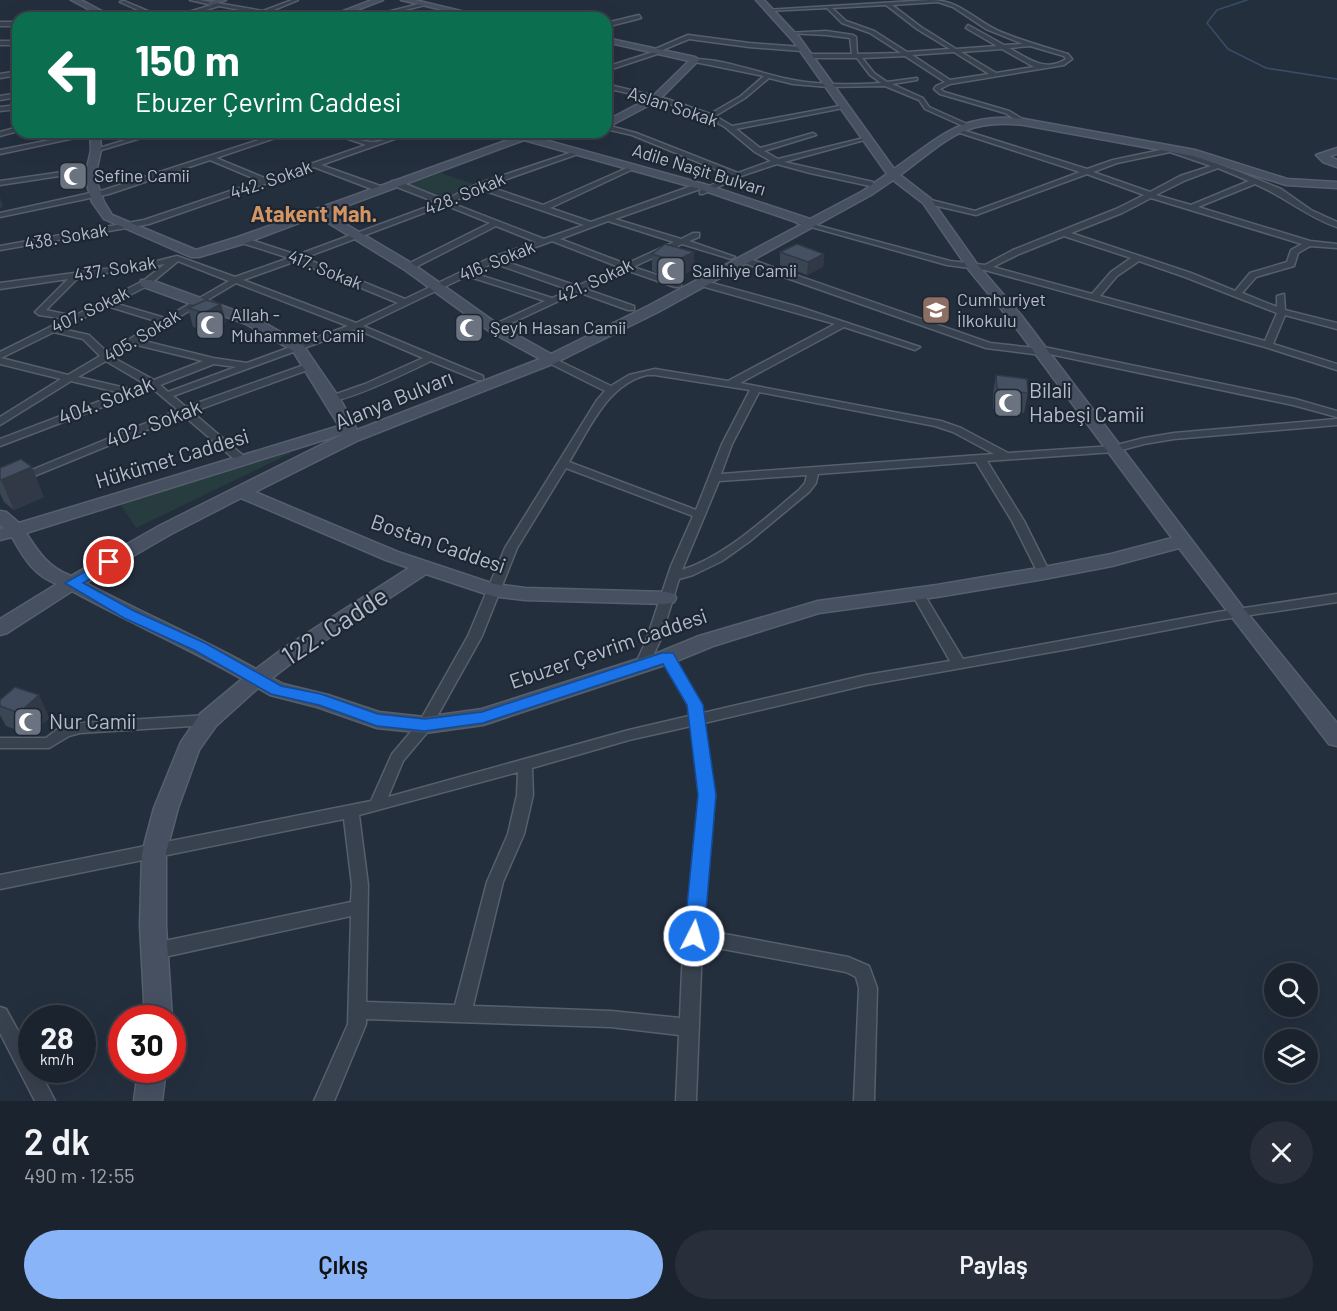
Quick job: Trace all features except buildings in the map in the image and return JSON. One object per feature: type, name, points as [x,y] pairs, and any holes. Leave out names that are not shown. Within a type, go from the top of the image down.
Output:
[{"type":"street","points":[[67,0],[88,12]]},
{"type":"street","points":[[75,0],[99,12]]},
{"type":"street","points":[[192,0],[255,12]]},
{"type":"street","points":[[265,12],[296,0]]},
{"type":"street","points":[[345,12],[379,0]]},
{"type":"street","points":[[405,0],[459,12]]},
{"type":"street","points":[[760,0],[805,52],[892,174],[927,201],[980,268],[1237,613],[1337,738]]},
{"type":"street","points":[[839,0],[888,4],[941,0],[954,4],[979,23],[1032,45],[1066,55],[1069,59],[1062,64],[949,82],[937,89],[942,93],[1007,112],[1024,122]]},
{"type":"street","points":[[122,2],[147,12]]},
{"type":"street","points":[[192,12],[217,3]]},
{"type":"street","points":[[768,10],[864,3]]},
{"type":"street","points":[[390,12],[423,4]]},
{"type":"street","points":[[888,4],[919,28],[995,75]]},
{"type":"street","points":[[828,7],[844,22],[872,32],[949,82]]},
{"type":"street","points":[[612,24],[639,17]]},
{"type":"street","points":[[968,27],[1040,68]]},
{"type":"street","points":[[612,32],[621,30]]},
{"type":"street","points":[[790,33],[826,33],[853,37],[857,57],[872,74],[886,84],[921,99],[927,108],[960,127],[1150,195],[1309,243],[1337,246]]},
{"type":"street","points":[[612,67],[688,37],[857,57],[1032,45]]},
{"type":"street","points":[[612,41],[738,68],[767,77],[828,85],[886,84],[915,79]]},
{"type":"street","points":[[612,123],[656,98],[695,60]]},
{"type":"street","points":[[710,116],[743,97],[767,77]]},
{"type":"street","name":"Aslan Sokak","points":[[612,87],[656,98],[710,116],[731,128],[757,151],[778,162],[870,184]]},
{"type":"street","points":[[731,128],[843,106]]},
{"type":"street","points":[[804,222],[867,193],[960,127],[988,120],[1024,122],[1212,158],[1286,182],[1337,185]]},
{"type":"street","points":[[612,128],[634,134],[737,175]]},
{"type":"street","points":[[757,151],[813,135]]},
{"type":"street","points":[[0,152],[66,138]]},
{"type":"street","points":[[95,138],[96,150],[90,170],[95,195],[108,217],[195,254],[242,240],[517,140]]},
{"type":"street","points":[[96,150],[137,138]]},
{"type":"street","points":[[0,215],[95,195],[272,138]]},
{"type":"street","points":[[350,138],[373,145]]},
{"type":"street","name":"442. Sokak","points":[[131,225],[393,138]]},
{"type":"street","name":"Adile Naşit Bulvarı","points":[[511,138],[701,189]]},
{"type":"street","name":"Adile Naşit Bulvarı","points":[[526,138],[701,189],[804,222]]},
{"type":"street","points":[[532,140],[542,138]]},
{"type":"street","name":"416. Sokak","points":[[165,396],[356,326],[493,260],[737,175],[866,138]]},
{"type":"street","points":[[927,201],[976,213],[1115,161],[1173,150],[1278,191],[1308,212],[1337,225]]},
{"type":"street","points":[[1337,151],[1321,155],[1337,164]]},
{"type":"street","name":"428. Sokak","points":[[357,236],[445,203],[480,186],[573,154]]},
{"type":"street","points":[[210,158],[266,181]]},
{"type":"street","points":[[315,165],[380,189]]},
{"type":"street","points":[[980,268],[1119,211],[1183,178],[1218,166]]},
{"type":"street","points":[[545,207],[629,169]]},
{"type":"street","points":[[0,183],[90,170]]},
{"type":"street","points":[[804,222],[892,174]]},
{"type":"street","points":[[1192,207],[1255,181]]},
{"type":"street","points":[[395,183],[544,242]]},
{"type":"street","points":[[480,186],[592,225]]},
{"type":"street","points":[[318,212],[409,267],[494,328],[611,390]]},
{"type":"street","points":[[608,219],[738,258],[989,346],[1040,351],[1295,402],[1337,414]]},
{"type":"street","points":[[804,222],[950,263],[980,268],[1268,345],[1337,367]]},
{"type":"street","name":"Alanya Bulvarı","points":[[0,615],[350,433],[480,378],[546,357],[632,308],[738,258],[804,222]]},
{"type":"street","points":[[409,267],[496,223]]},
{"type":"street","name":"438. Sokak","points":[[0,248],[131,225]]},
{"type":"street","points":[[1064,233],[1238,294],[1282,312],[1337,326]]},
{"type":"street","name":"421. Sokak","points":[[494,328],[696,235]]},
{"type":"street","name":"405. Sokak","points":[[0,422],[131,341],[236,280],[357,236]]},
{"type":"street","points":[[553,239],[678,285]]},
{"type":"street","name":"417. Sokak","points":[[242,240],[295,257],[406,303]]},
{"type":"street","points":[[1238,294],[1253,275],[1291,264],[1293,252],[1309,243]]},
{"type":"street","name":"437. Sokak","points":[[0,286],[149,265],[195,254]]},
{"type":"street","points":[[177,258],[356,326],[480,378]]},
{"type":"street","name":"407. Sokak","points":[[0,357],[51,329],[146,283],[177,258]]},
{"type":"street","name":"Alanya Bulvarı","points":[[0,628],[65,581],[241,492],[350,433],[546,357],[701,283],[738,258]]},
{"type":"street","points":[[1094,298],[1114,274],[1136,259]]},
{"type":"street","points":[[493,260],[632,308]]},
{"type":"street","points":[[466,273],[552,301]]},
{"type":"street","points":[[73,318],[39,312],[77,275]]},
{"type":"street","points":[[146,283],[251,321],[298,348],[332,399],[350,433]]},
{"type":"street","points":[[701,283],[915,347]]},
{"type":"street","points":[[1268,345],[1282,312],[1281,296]]},
{"type":"street","points":[[106,303],[165,321]]},
{"type":"street","points":[[730,384],[843,324]]},
{"type":"street","points":[[51,329],[86,337],[106,357],[153,384],[243,461]]},
{"type":"street","points":[[131,341],[213,361],[249,365]]},
{"type":"street","points":[[332,399],[368,386],[432,357]]},
{"type":"street","points":[[0,361],[133,393]]},
{"type":"street","name":"404. Sokak","points":[[0,443],[213,361]]},
{"type":"street","name":"402. Sokak","points":[[0,487],[185,411],[310,366]]},
{"type":"street","points":[[376,806],[397,758],[425,725],[475,636],[511,548],[602,400],[611,390],[635,375],[644,372],[756,388],[937,423],[957,430],[1005,456]]},
{"type":"street","points":[[642,665],[653,641],[674,576],[727,444],[756,388]]},
{"type":"street","points":[[715,478],[1114,449],[1135,441],[1248,428],[1337,422]]},
{"type":"street","name":"Hükümet Caddesi","points":[[8,533],[243,461],[350,433]]},
{"type":"street","points":[[979,458],[1018,521],[1044,573]]},
{"type":"street","points":[[563,464],[700,515]]},
{"type":"street","points":[[674,576],[688,573],[708,563],[759,527],[808,488],[813,478],[812,470]]},
{"type":"street","name":"Bostan Caddesi","points":[[241,492],[392,556],[492,590],[525,594],[667,598]]},
{"type":"street","name":"Ebuzer Çevrim Caddesi","points":[[0,516],[8,533],[37,564],[129,614],[200,646],[277,690],[321,700],[377,720],[425,725],[483,717],[667,657],[706,641],[818,607],[918,594],[1044,573],[1113,560],[1183,541]]},
{"type":"street","name":"122. Cadde","points":[[157,1005],[153,926],[154,853],[166,807],[189,748],[207,720],[257,679],[291,653],[425,566]]},
{"type":"street","points":[[918,594],[959,664]]},
{"type":"street","points":[[0,882],[351,812],[698,718],[866,680],[1237,613],[1337,598]]},
{"type":"street","points":[[667,657],[695,705],[707,795],[694,936],[686,1101]]},
{"type":"street","points":[[0,743],[49,743],[64,732],[80,728],[207,720]]},
{"type":"street","points":[[462,1014],[495,882],[516,834],[525,795],[525,764]]},
{"type":"street","points":[[324,1101],[357,1024],[360,885],[351,812]]},
{"type":"street","points":[[155,951],[360,907]]},
{"type":"street","points":[[694,936],[848,965],[864,972],[868,988],[864,1101]]},
{"type":"street","points":[[358,1010],[611,1019],[689,1028]]},
{"type":"street","points":[[0,1015],[45,1101]]},
{"type":"street","points":[[148,1101],[150,1083]]},
{"type":"green space","points":[[441,173],[479,186],[443,199],[410,186],[412,183]]},
{"type":"green space","points":[[285,451],[291,453],[136,528],[120,504]]},
{"type":"waterway","points":[[1247,0],[1217,10],[1207,23],[1228,49],[1266,68],[1337,79]]},
{"type":"place","name":"Sefine Camii","points":[[73,176]]},
{"type":"place","name":"Salihiye Camii","points":[[671,271]]},
{"type":"place","name":"Cumhuriyet İlkokulu","points":[[936,310]]},
{"type":"place","name":"Allah - Muhammet Camii","points":[[210,325]]},
{"type":"place","name":"Şeyh Hasan Camii","points":[[469,328]]},
{"type":"place","name":"Bilali Habeşi Camii","points":[[1008,403]]},
{"type":"place","name":"Nur Camii","points":[[28,722]]},
{"type":"district","name":"Atakent Mah.","points":[[314,214]]},
{"type":"route","points":[[109,562],[72,583],[129,614],[200,646],[277,690],[321,700],[377,720],[425,725],[483,717],[667,657],[695,705],[707,795],[694,936]]}]
